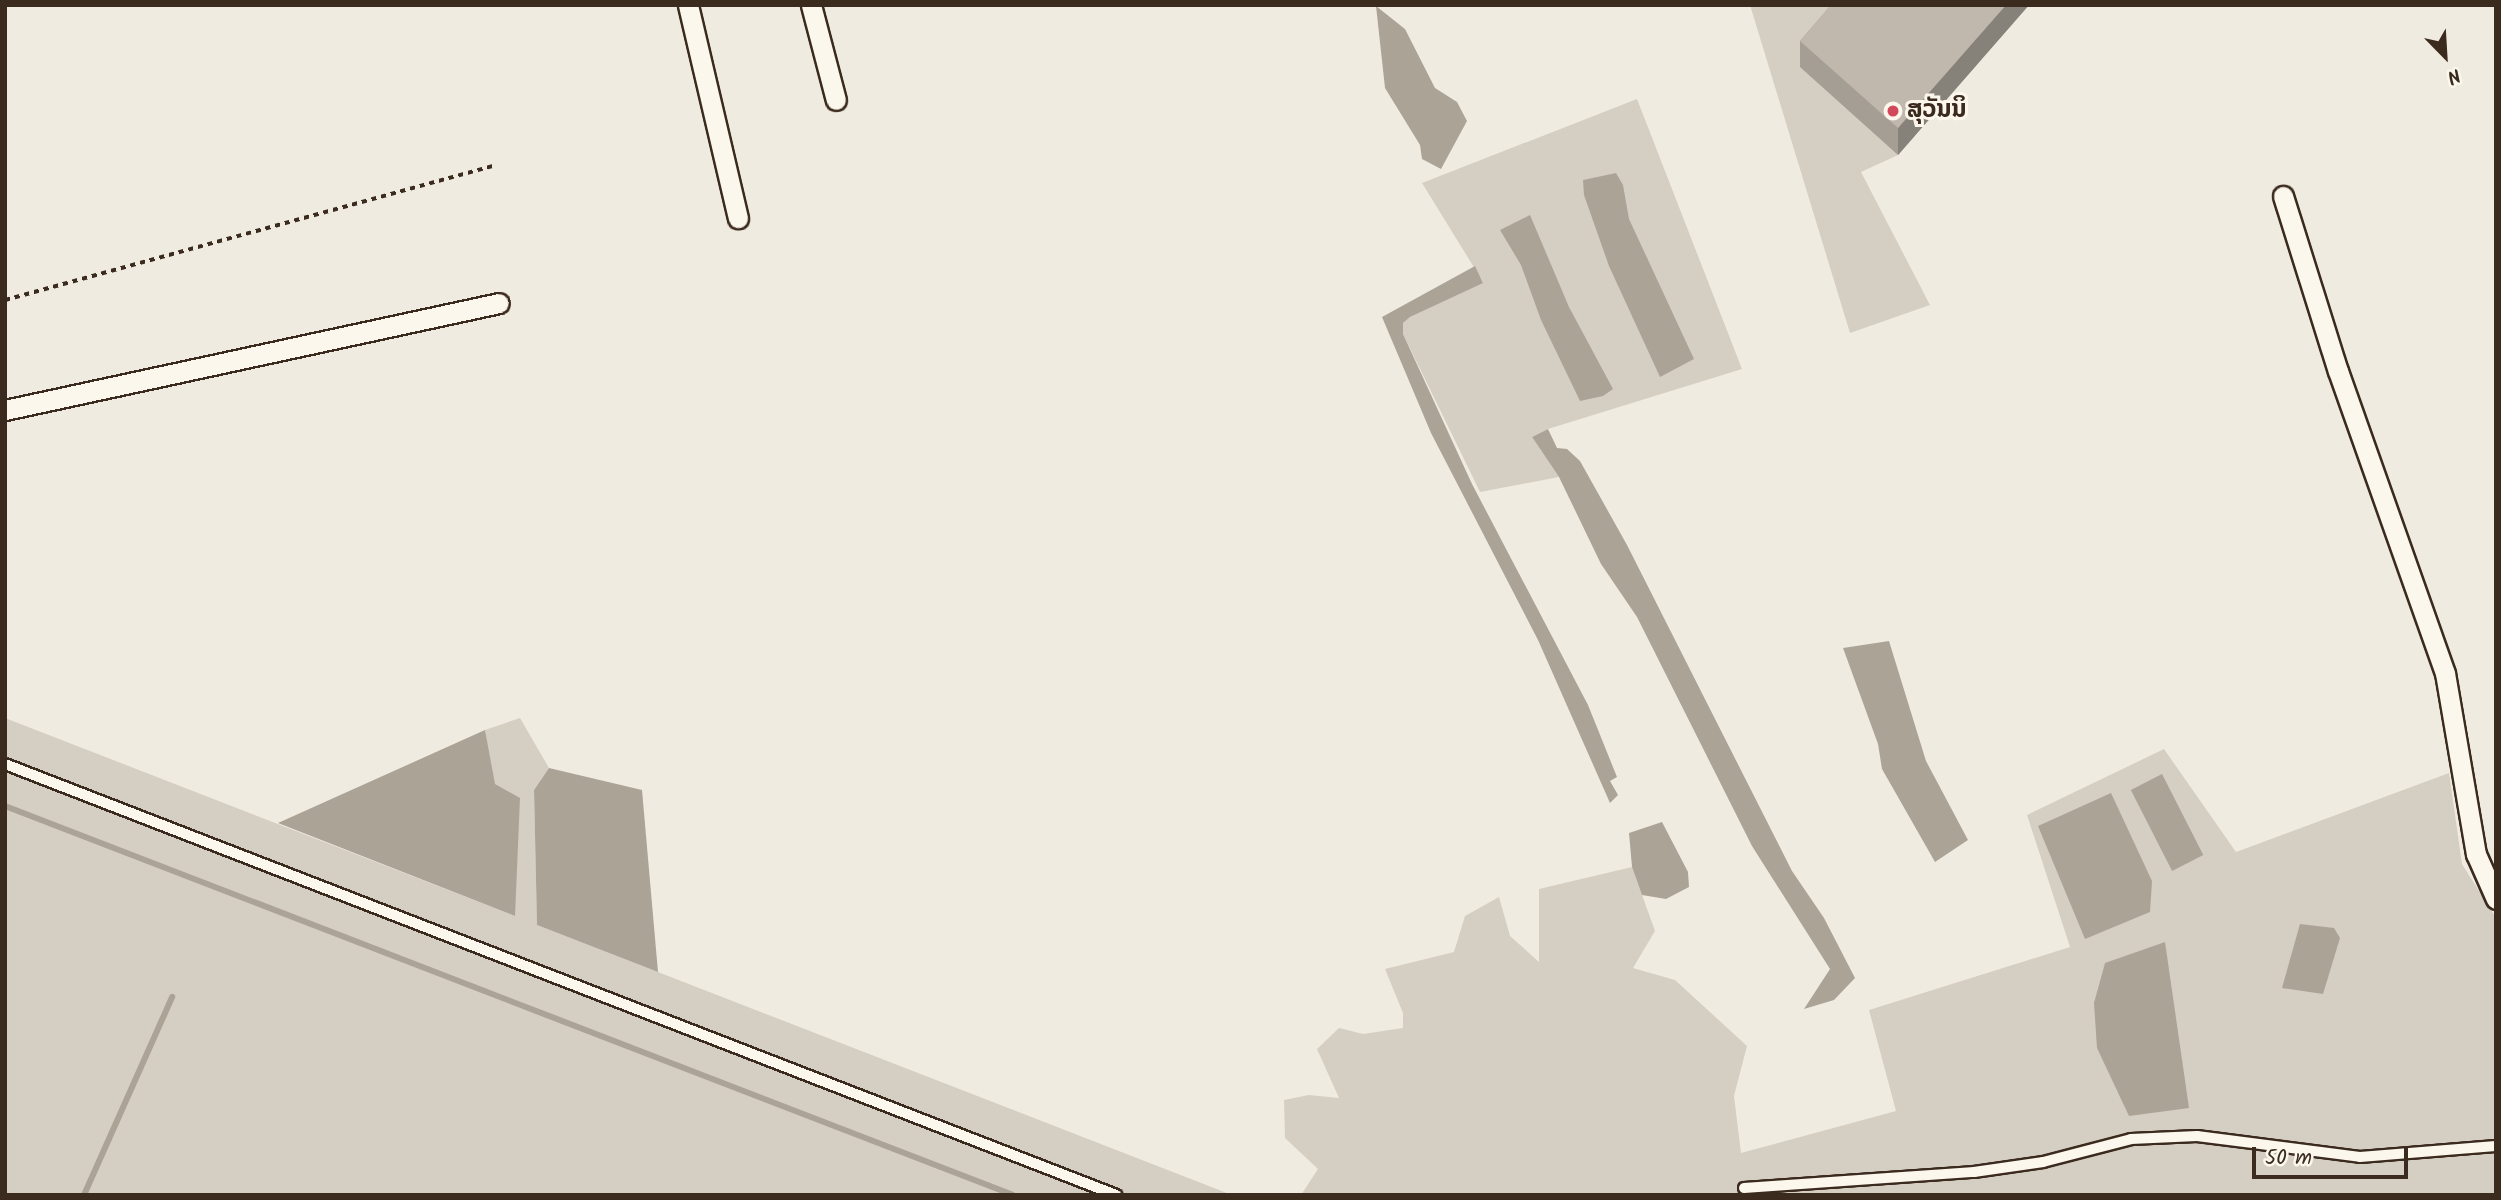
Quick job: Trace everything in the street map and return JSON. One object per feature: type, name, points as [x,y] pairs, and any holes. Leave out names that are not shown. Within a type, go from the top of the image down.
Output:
[{"type":"street","points":[[688,5],[738,218]]},
{"type":"street","points":[[811,5],[836,100]]},
{"type":"street","points":[[2283,196],[2338,371],[2445,673],[2476,854],[2496,899]]},
{"type":"street","points":[[5,410],[499,303]]},
{"type":"lane","points":[[5,764],[1116,1195]]},
{"type":"lane","points":[[1744,1188],[1974,1172],[2043,1162],[2131,1139],[2197,1136],[2360,1157],[2496,1146]]},
{"type":"path","points":[[5,300],[496,165]]},
{"type":"shaded area","points":[[1750,5],[1854,5],[1898,155],[1861,172],[1930,305],[1850,333]]},
{"type":"shaded area","points":[[1376,6],[1405,29],[1435,88],[1457,102],[1467,121],[1441,169],[1422,159],[1420,145],[1385,88]]},
{"type":"shaded area","points":[[1637,99],[1742,369],[1548,429],[1532,437],[1559,477],[1480,492],[1403,334],[1403,323],[1410,317],[1483,282],[1422,183]]},
{"type":"shaded area","points":[[1616,173],[1623,185],[1629,219],[1694,359],[1660,377],[1609,266],[1584,195],[1583,180]]},
{"type":"shaded area","points":[[1530,215],[1569,307],[1613,389],[1603,396],[1580,401],[1541,320],[1521,265],[1500,230]]},
{"type":"shaded area","points":[[1475,266],[1483,283],[1410,317],[1403,323],[1403,334],[1472,484],[1588,705],[1617,777],[1610,781],[1618,795],[1610,803],[1538,640],[1431,433],[1382,317]]},
{"type":"shaded area","points":[[1548,429],[1557,448],[1567,449],[1580,461],[1627,545],[1792,871],[1824,918],[1855,978],[1834,1000],[1804,1009],[1830,969],[1752,846],[1637,617],[1601,564],[1559,477],[1532,437]]},
{"type":"shaded area","points":[[1889,641],[1926,761],[1968,840],[1935,862],[1882,769],[1878,744],[1843,648]]},
{"type":"shaded area","points":[[5,718],[515,916],[485,730],[520,718],[549,768],[534,790],[537,925],[1232,1195],[5,1195]]},
{"type":"shaded area","points":[[485,730],[495,784],[520,798],[515,916],[278,823]]},
{"type":"shaded area","points":[[2164,749],[2236,852],[2449,773],[2462,864],[2496,918],[2496,1195],[1301,1195],[1318,1169],[1285,1138],[1284,1100],[1309,1095],[1339,1098],[1317,1049],[1339,1028],[1363,1034],[1403,1028],[1403,1013],[1385,969],[1454,952],[1465,916],[1499,897],[1510,936],[1539,962],[1539,889],[1632,867],[1655,931],[1633,968],[1675,980],[1747,1046],[1734,1096],[1741,1153],[1896,1111],[1869,1010],[2070,947],[2027,815]]},
{"type":"shaded area","points":[[549,768],[642,790],[658,972],[537,925],[534,790]]},
{"type":"shaded area","points":[[2162,774],[2203,855],[2172,871],[2131,790]]},
{"type":"shaded area","points":[[2111,793],[2152,881],[2150,912],[2085,939],[2038,826]]},
{"type":"shaded area","points":[[1662,822],[1688,872],[1689,887],[1666,899],[1642,895],[1632,867],[1629,833]]},
{"type":"shaded area","points":[[2300,924],[2334,928],[2340,938],[2323,994],[2282,988]]},
{"type":"shaded area","points":[[2165,942],[2189,1108],[2129,1116],[2097,1048],[2094,1003],[2105,963]]},
{"type":"building","name":"ສຸວັນນິ","points":[[1831,5],[2006,5],[1898,128],[1800,41]]},
{"type":"waterway","points":[[5,806],[1013,1195]]},
{"type":"waterway","points":[[84,1195],[172,997]]},
{"type":"place","name":"ສຸວັນນິ","points":[[1893,111]]}]
